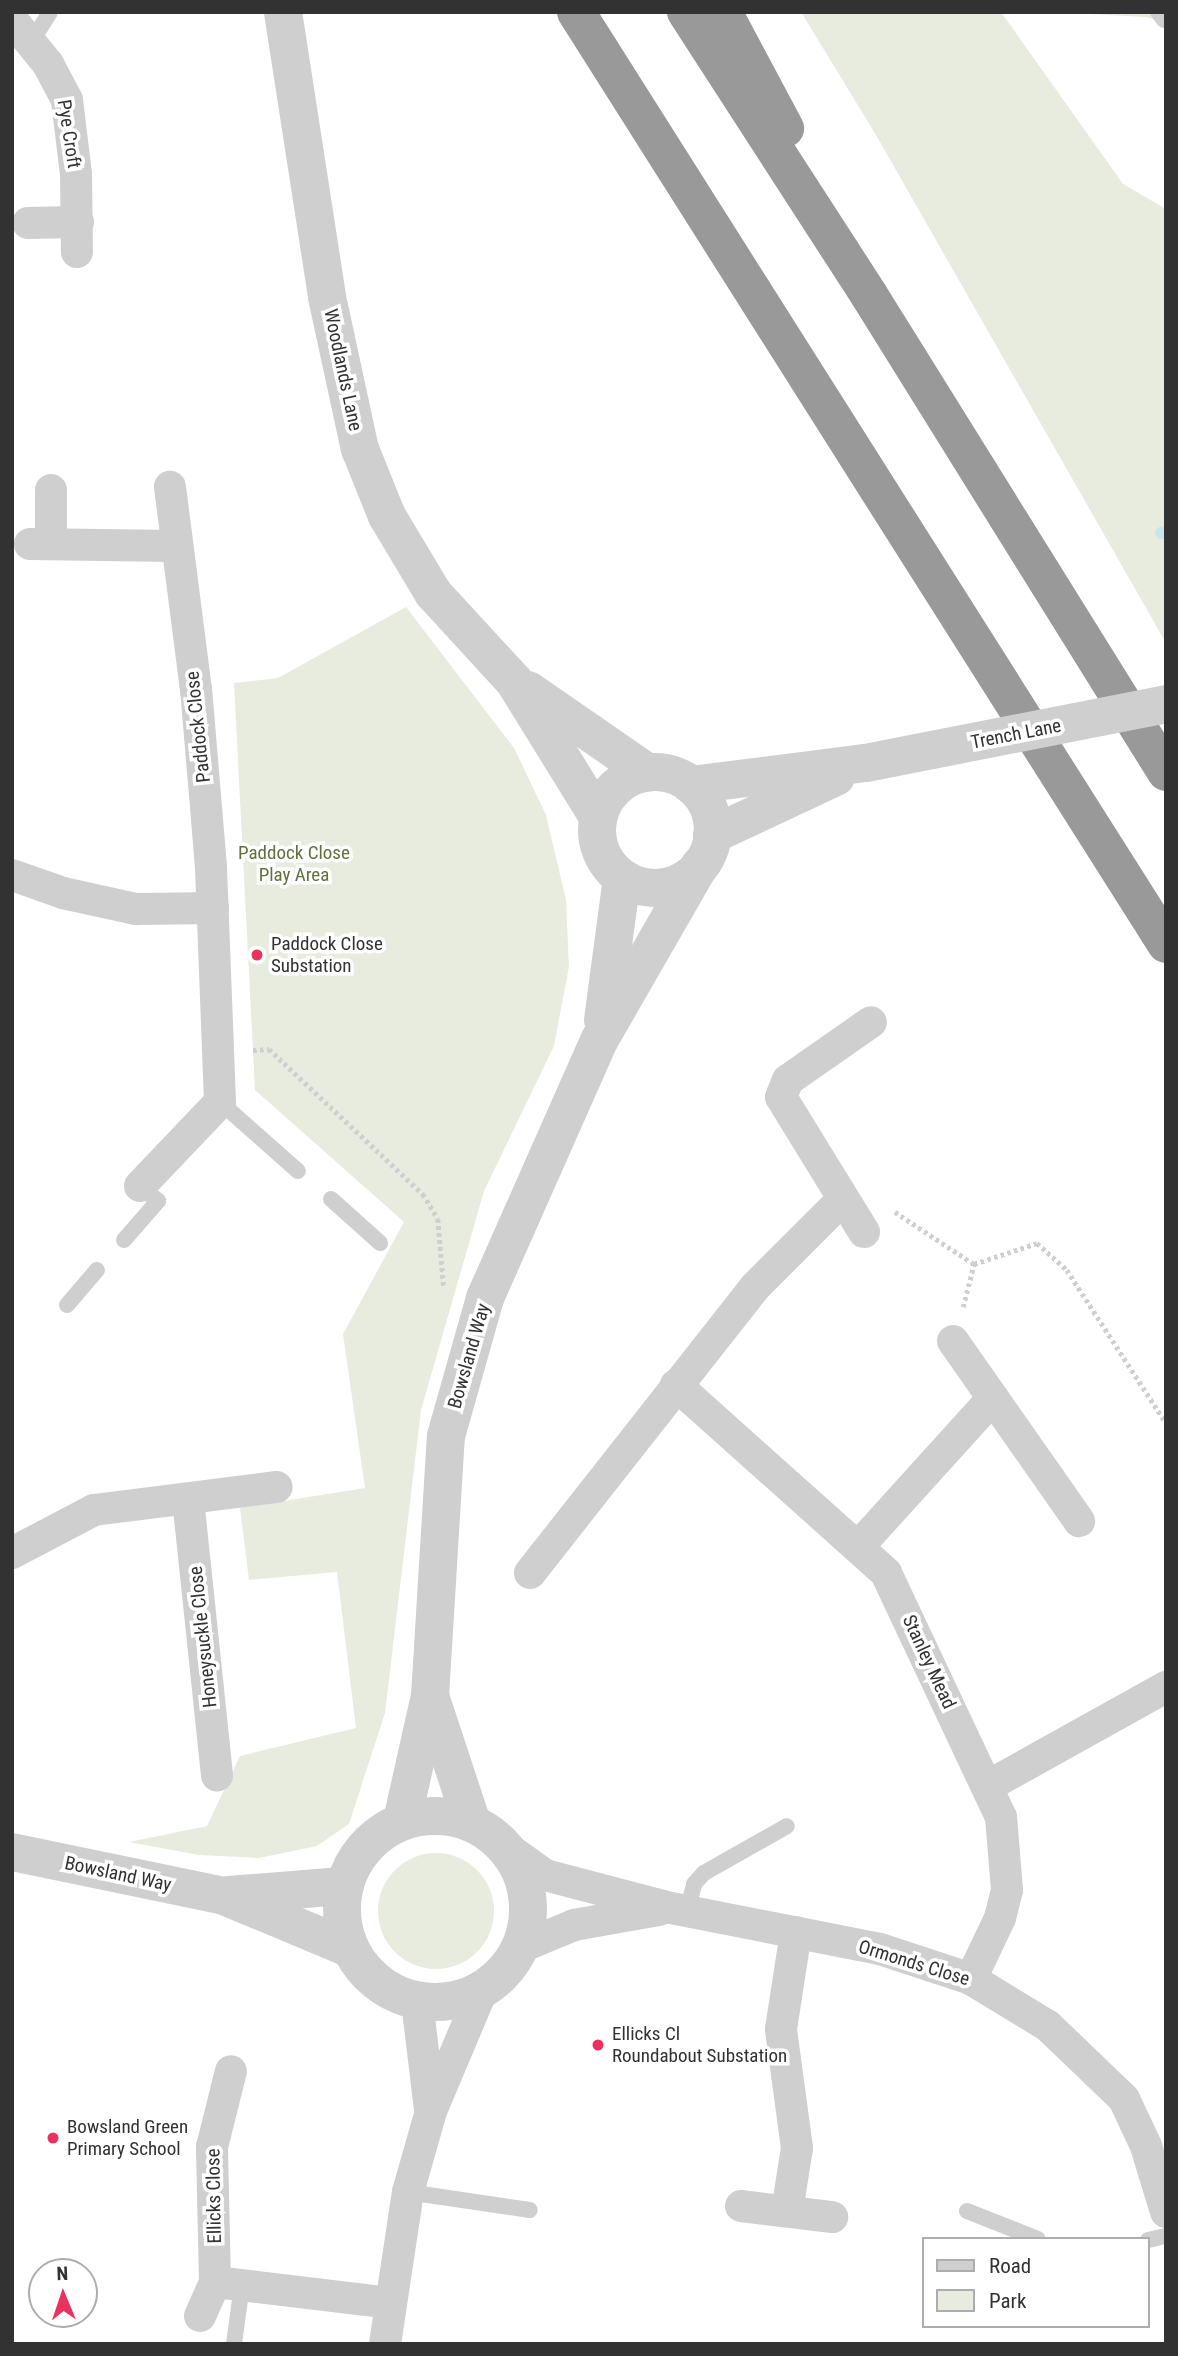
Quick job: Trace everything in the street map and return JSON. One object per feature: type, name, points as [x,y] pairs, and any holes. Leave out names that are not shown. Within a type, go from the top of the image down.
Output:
[{"type":"highway","points":[[576,12],[1166,944]]},
{"type":"highway","points":[[686,12],[869,295],[1166,772]]},
{"type":"highway","points":[[723,12],[869,295]]},
{"type":"street","name":"Woodlands Lane","points":[[284,12],[327,297],[359,449],[387,516],[433,593],[514,681],[598,817]]},
{"type":"street","name":"Pye Croft","points":[[22,31],[67,100],[78,237],[28,223]]},
{"type":"street","name":"Paddock Close","points":[[170,487],[175,546],[196,690],[213,908],[220,1102]]},
{"type":"street","points":[[51,490],[31,546],[175,546]]},
{"type":"street","name":"Woodlands Lane","points":[[514,681],[647,772]]},
{"type":"street","name":"Trench Lane","points":[[691,785],[866,763],[1166,704]]},
{"type":"street","name":"Trench Lane","points":[[706,850],[866,763]]},
{"type":"street","points":[[647,772],[677,776],[691,785],[707,807],[706,850],[672,886],[654,888],[622,878],[600,851],[598,817],[615,787],[647,772]]},
{"type":"street","name":"Bowsland Way","points":[[402,1821],[430,1696],[446,1436],[485,1298],[600,1040],[706,850]]},
{"type":"street","points":[[12,875],[63,893],[136,909],[213,908]]},
{"type":"street","name":"Bowsland Way","points":[[600,1040],[622,878]]},
{"type":"street","points":[[864,1232],[781,1097],[788,1080],[871,1022]]},
{"type":"street","points":[[140,1186],[220,1102]]},
{"type":"street","points":[[530,1573],[755,1286],[842,1199]]},
{"type":"street","points":[[953,1341],[1079,1521]]},
{"type":"street","name":"Stanley Mead","points":[[676,1385],[886,1573],[1001,1817],[1007,1890],[1000,1918],[971,1979]]},
{"type":"street","points":[[858,1546],[993,1398]]},
{"type":"street","points":[[12,1553],[94,1510],[277,1488]]},
{"type":"street","name":"Honeysuckle Close","points":[[188,1499],[217,1775]]},
{"type":"street","points":[[988,1786],[1166,1687]]},
{"type":"street","name":"Bowsland Way","points":[[430,1696],[487,1833]]},
{"type":"street","points":[[426,1815],[487,1833],[518,1866],[527,1892],[528,1920],[521,1947],[505,1971],[482,1990],[451,2000],[417,2001],[389,1991],[366,1973],[349,1948],[341,1917],[344,1886],[355,1858],[376,1836],[402,1821],[426,1815]]},
{"type":"street","name":"Ormonds Close","points":[[487,1833],[545,1875],[679,1909],[880,1949],[971,1979],[1048,2026],[1124,2099],[1146,2146],[1166,2212]]},
{"type":"street","name":"Bowsland Way","points":[[12,1852],[224,1896],[349,1948]]},
{"type":"street","name":"Bowsland Way","points":[[224,1896],[344,1886]]},
{"type":"street","name":"Ormonds Close","points":[[521,1947],[574,1925],[679,1909]]},
{"type":"street","points":[[787,2211],[797,2148],[781,2029],[796,1932]]},
{"type":"street","points":[[385,2344],[408,2192],[431,2111],[482,1990]]},
{"type":"street","points":[[417,2001],[431,2111]]},
{"type":"street","name":"Ellicks Close","points":[[200,2316],[229,2283],[212,2147],[231,2071]]},
{"type":"street","points":[[741,2206],[832,2217]]},
{"type":"street","points":[[229,2283],[390,2303]]},
{"type":"lane","points":[[22,31],[50,12]]},
{"type":"lane","points":[[220,1102],[298,1171]]},
{"type":"lane","points":[[124,1240],[158,1201],[140,1186]]},
{"type":"lane","points":[[331,1199],[380,1242]]},
{"type":"lane","points":[[67,1305],[97,1270]]},
{"type":"lane","points":[[679,1909],[704,1872],[788,1826]]},
{"type":"lane","points":[[408,2192],[530,2210]]},
{"type":"lane","points":[[967,2211],[1033,2237]]},
{"type":"lane","name":"Ellicks Close","points":[[229,2283],[234,2344]]},
{"type":"path","points":[[864,1232],[892,1210],[974,1264]]},
{"type":"path","points":[[974,1264],[1037,1243],[1066,1270],[1166,1423]]},
{"type":"path","points":[[953,1341],[974,1264]]},
{"type":"green space","points":[[801,12],[1001,12],[1123,184],[1166,209],[1166,643],[876,135]]},
{"type":"green space","points":[[1052,12],[1166,12],[1166,21],[1145,17]]},
{"type":"green space","name":"Paddock Close Play Area","points":[[406,607],[514,748],[546,815],[566,900],[569,966],[554,1046],[484,1191],[421,1410],[385,1713],[349,1824],[317,1846],[259,1858],[199,1855],[129,1842],[207,1826],[240,1756],[356,1728],[337,1572],[249,1580],[240,1508],[365,1488],[343,1334],[404,1222],[255,1090],[234,683],[278,678]]},
{"type":"green space","points":[[436,1853],[458,1857],[477,1870],[490,1889],[494,1911],[490,1933],[477,1952],[458,1965],[436,1969],[414,1965],[395,1952],[382,1933],[378,1911],[382,1889],[395,1870],[414,1857]]},
{"type":"waterway","points":[[1161,533],[1166,532]]},
{"type":"place","name":"Paddock Close Substation","points":[[257,955]]},
{"type":"place","name":"Ellicks Cl Roundabout Substation","points":[[598,2045]]},
{"type":"place","name":"Bowsland Green Primary School","points":[[53,2138]]}]
